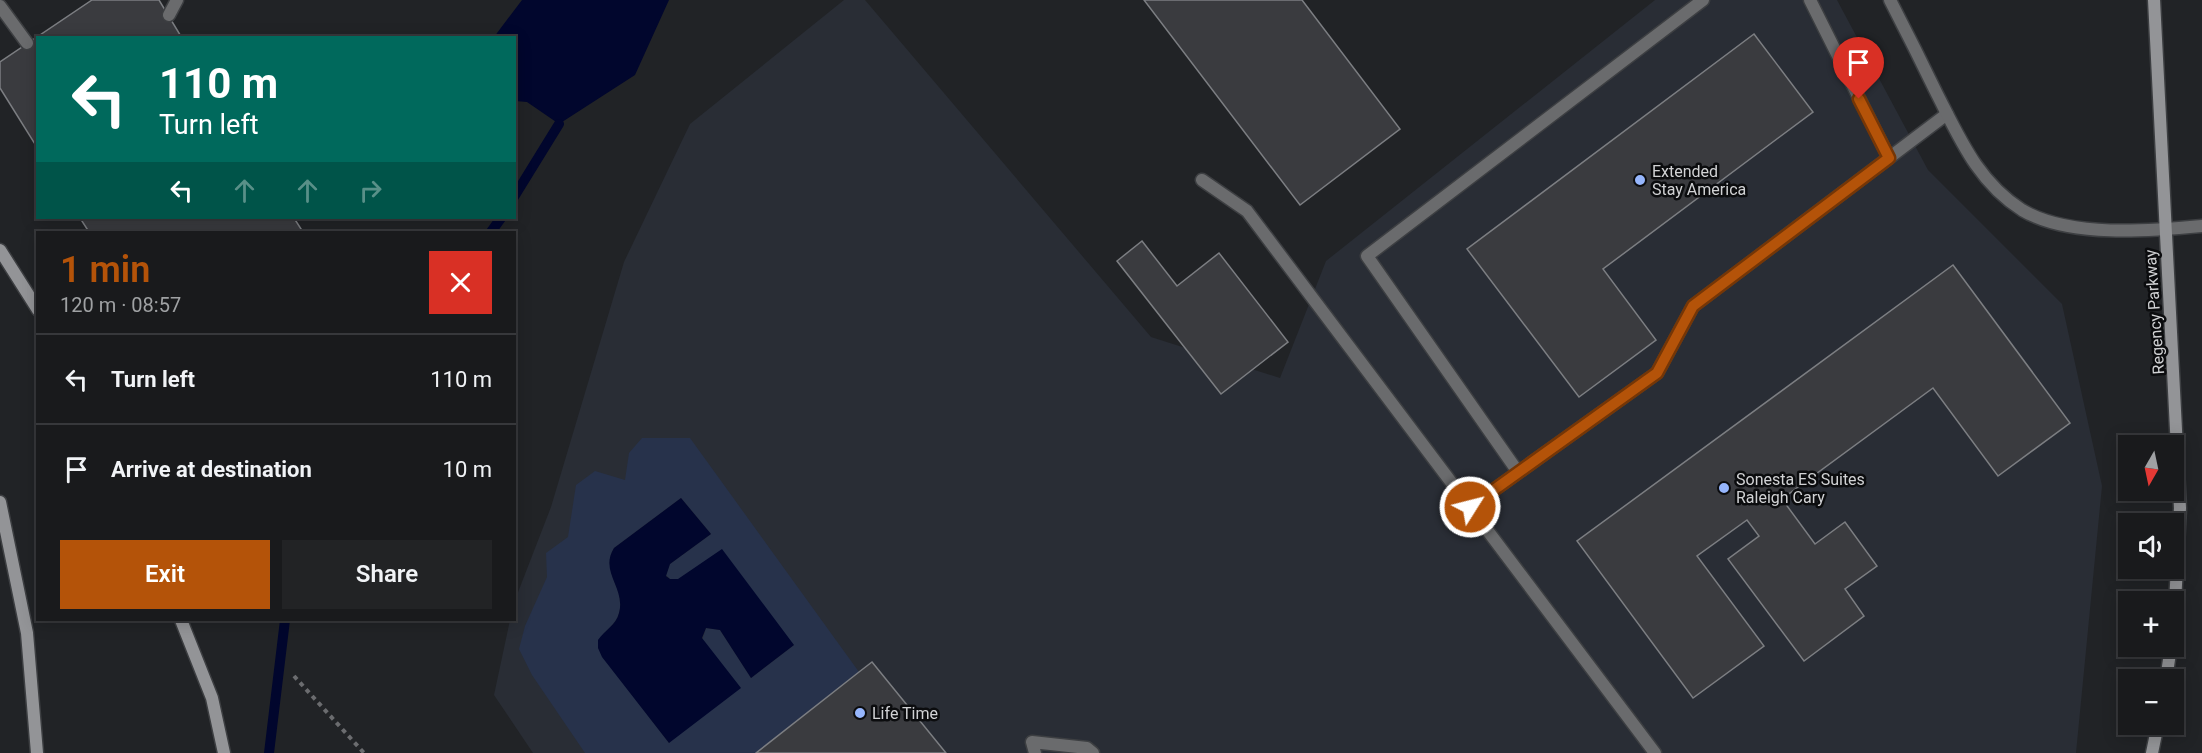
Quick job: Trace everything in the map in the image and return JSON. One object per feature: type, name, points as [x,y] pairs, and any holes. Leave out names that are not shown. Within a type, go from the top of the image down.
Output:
[{"type":"street","points":[[169,15],[177,0]]},
{"type":"street","points":[[1518,472],[1367,256],[1703,0]]},
{"type":"street","points":[[1810,0],[1889,158]]},
{"type":"street","points":[[1890,0],[1967,156],[1991,185],[2024,210],[2055,222],[2098,230],[2165,230],[2202,226]]},
{"type":"street","name":"Regency Parkway","points":[[2154,0],[2165,230],[2175,368],[2180,508],[2176,591]]},
{"type":"street","points":[[0,6],[27,43]]},
{"type":"street","points":[[1470,507],[1657,373],[1693,306],[1947,114]]},
{"type":"street","points":[[1202,180],[1247,211],[1655,753]]},
{"type":"street","points":[[0,250],[36,307]]},
{"type":"street","points":[[0,502],[27,633],[37,753]]},
{"type":"street","points":[[181,621],[212,699],[224,753]]},
{"type":"street","points":[[2152,753],[2156,735]]},
{"type":"street","points":[[1035,753],[1032,742],[1087,748],[1093,753]]},
{"type":"path","points":[[294,676],[364,753]]},
{"type":"shaded area","points":[[522,0],[669,0],[635,75],[559,124],[527,102],[516,101],[516,36],[495,36]]},
{"type":"shaded area","points":[[844,0],[865,0],[1151,337],[1280,378],[1326,261],[1655,0],[1837,0],[1928,170],[2062,304],[2102,486],[2076,753],[533,753],[494,695],[510,621],[516,621],[516,597],[551,507],[624,262],[690,124]]},
{"type":"shaded area","points":[[642,438],[690,438],[859,672],[756,753],[585,753],[532,675],[519,649],[525,626],[547,577],[546,553],[568,537],[576,485],[595,471],[625,480],[629,453]],"holes":[[[681,498],[711,534],[670,564],[666,575],[670,579],[678,579],[794,645],[751,678],[720,630],[706,628],[669,743],[598,648],[599,640],[619,613],[619,596],[611,572],[610,556],[614,548]]]},
{"type":"shaded area","points":[[681,498],[711,534],[670,564],[666,576],[670,579],[678,579],[722,549],[794,645],[751,678],[720,630],[706,628],[702,638],[741,688],[669,743],[602,657],[598,648],[598,640],[613,624],[619,613],[619,596],[609,565],[614,548]]},
{"type":"building","points":[[92,0],[159,0],[181,36],[39,36]]},
{"type":"building","points":[[1144,0],[1302,0],[1400,129],[1300,205]]},
{"type":"building","name":"Extended Stay America","points":[[1754,34],[1813,112],[1603,269],[1656,340],[1579,397],[1467,249]]},
{"type":"building","points":[[36,38],[36,146],[0,88],[0,62]]},
{"type":"building","points":[[81,219],[295,219],[302,231],[88,231]]},
{"type":"building","points":[[1142,241],[1177,286],[1219,253],[1288,342],[1221,394],[1117,261]]},
{"type":"building","name":"Sonesta ES Suites Raleigh Cary","points":[[1953,265],[2070,423],[1998,476],[1933,388],[1782,499],[1815,544],[1845,522],[1877,566],[1845,589],[1864,616],[1804,661],[1728,559],[1759,536],[1747,520],[1697,556],[1764,646],[1693,698],[1577,541]]},
{"type":"building","name":"Life Time","points":[[872,662],[946,753],[756,753],[859,672]]},
{"type":"waterway","points":[[516,194],[559,124]]},
{"type":"waterway","points":[[492,231],[500,219]]},
{"type":"waterway","points":[[269,753],[285,621]]},
{"type":"place","name":"Extended Stay America","points":[[1640,180]]},
{"type":"place","name":"Sonesta ES Suites Raleigh Cary","points":[[1724,488]]},
{"type":"place","name":"Life Time","points":[[860,713]]},
{"type":"route","points":[[1470,507],[1657,373],[1693,306],[1889,158],[1859,99]]}]
